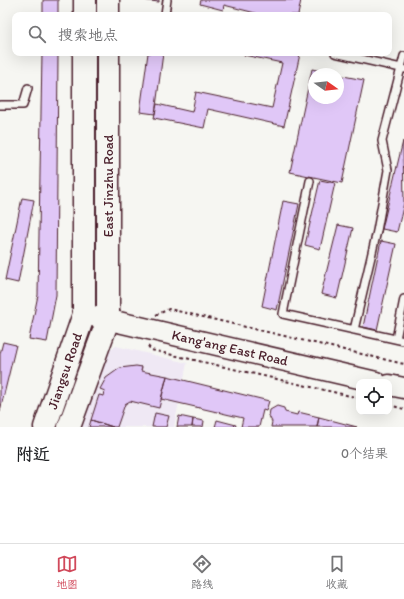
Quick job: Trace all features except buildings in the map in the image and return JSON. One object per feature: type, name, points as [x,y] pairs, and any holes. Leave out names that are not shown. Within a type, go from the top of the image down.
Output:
[{"type":"highway","points":[[84,0],[84,12]]},
{"type":"highway","points":[[108,0],[108,12]]},
{"type":"highway","name":"East Jinzhu Road","points":[[84,56],[84,314]]},
{"type":"highway","name":"East Jinzhu Road","points":[[108,56],[108,320]]},
{"type":"highway","name":"Jiangsu Road","points":[[45,427],[84,314]]},
{"type":"highway","name":"Jiangsu Road","points":[[69,427],[108,320]]},
{"type":"main road","name":"Kang'ang East Road","points":[[84,314],[363,379]]},
{"type":"main road","points":[[392,386],[404,388]]},
{"type":"lane","points":[[165,12],[167,0]]},
{"type":"lane","points":[[348,56],[402,68]]},
{"type":"lane","points":[[354,330],[377,231],[388,170],[382,141],[404,56]]},
{"type":"lane","points":[[0,105],[23,105],[28,88]]},
{"type":"lane","points":[[310,181],[283,314],[404,341]]},
{"type":"lane","points":[[396,339],[404,299]]},
{"type":"path","points":[[356,397],[151,350],[134,326],[169,309],[404,364]]},
{"type":"path","points":[[392,406],[404,408]]},
{"type":"shaded area","points":[[116,346],[187,363],[174,427],[78,427],[105,354]]}]
